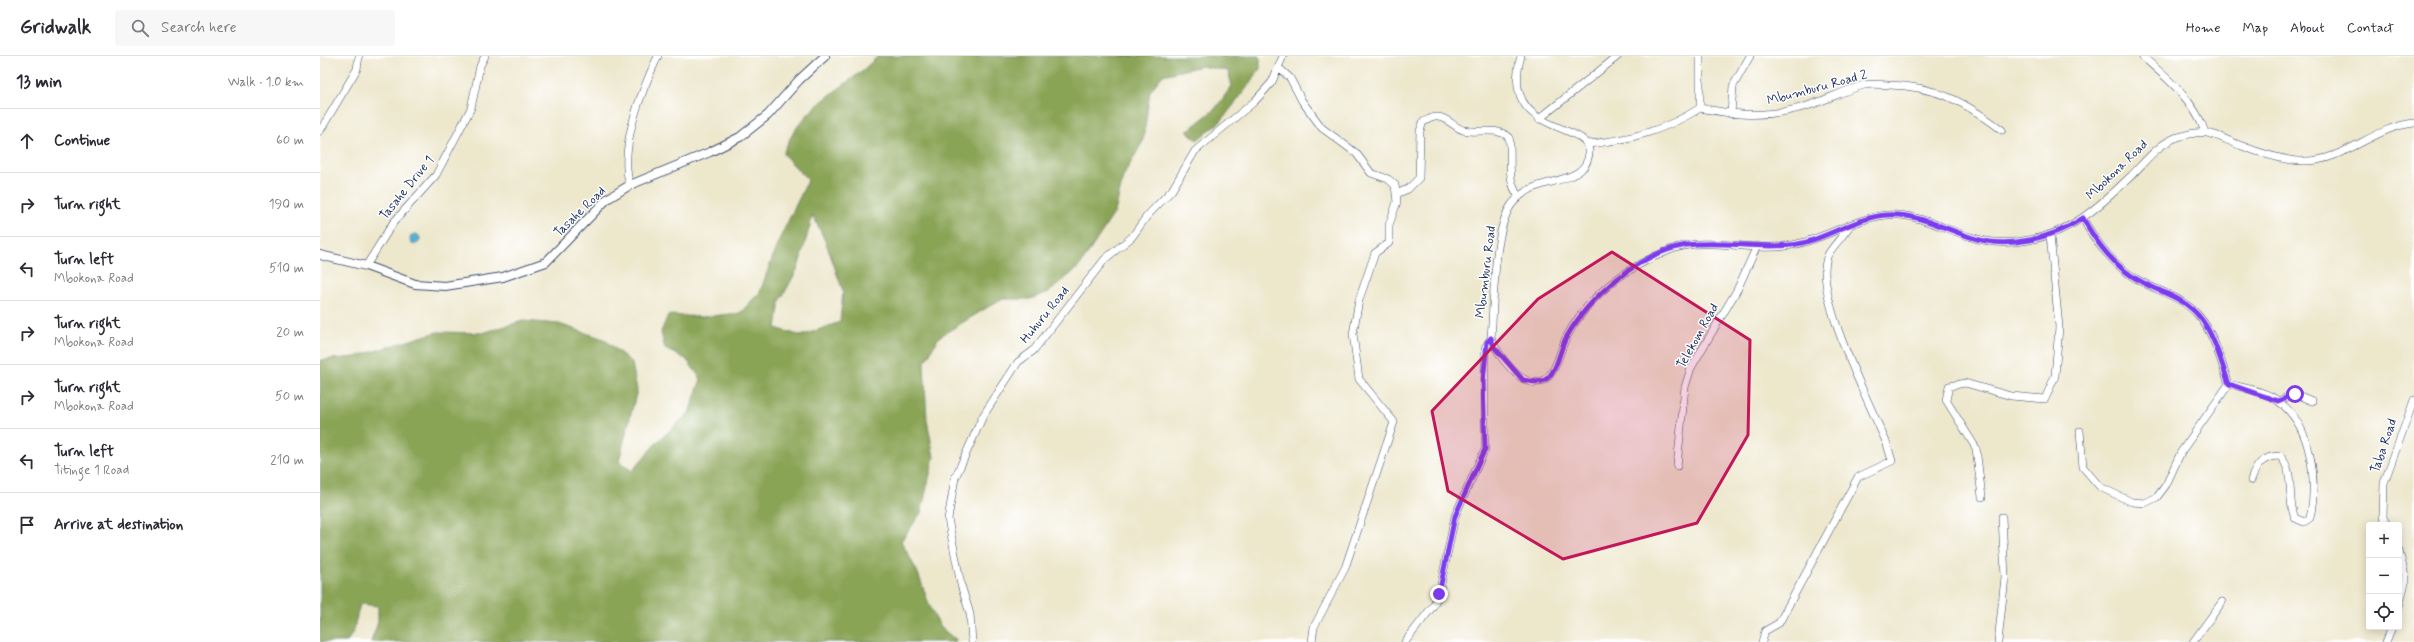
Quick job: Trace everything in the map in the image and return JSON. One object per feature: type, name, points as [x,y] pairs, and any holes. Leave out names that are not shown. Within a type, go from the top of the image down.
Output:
[{"type":"street","points":[[320,131],[357,69],[359,56]]},
{"type":"street","name":"Tasahe Drive 1","points":[[366,266],[393,223],[436,175],[471,108],[480,66],[485,56]]},
{"type":"street","points":[[630,185],[626,172],[632,120],[658,56]]},
{"type":"street","name":"Tasahe Road","points":[[320,255],[366,266],[415,284],[445,286],[503,277],[546,262],[608,199],[630,185],[703,155],[740,137],[768,115],[799,80],[825,56]]},
{"type":"street","name":"Huhuru Road","points":[[972,642],[970,614],[962,585],[948,519],[955,478],[983,416],[1018,362],[1033,351],[1105,259],[1132,237],[1147,216],[1172,190],[1195,152],[1256,101],[1272,82],[1283,56]]},
{"type":"street","points":[[1521,56],[1516,73],[1516,87],[1521,101],[1539,119],[1561,130],[1578,136],[1588,144],[1619,141],[1649,133],[1678,122],[1700,108],[1700,56]]},
{"type":"street","points":[[1539,119],[1618,56]]},
{"type":"street","points":[[1731,114],[1733,86],[1750,56]]},
{"type":"street","points":[[2142,56],[2191,104],[2200,119],[2205,132],[2244,147],[2303,161],[2328,157],[2388,128],[2414,123]]},
{"type":"street","points":[[1279,68],[1290,78],[1302,101],[1322,128],[1356,153],[1371,173],[1388,179],[1395,186],[1397,202],[1389,225],[1389,243],[1375,253],[1359,300],[1353,334],[1359,379],[1394,422],[1345,568],[1314,627],[1312,642]]},
{"type":"street","name":"Mbumburu Road 2","points":[[1700,108],[1731,114],[1761,116],[1808,106],[1866,84],[1900,85],[1919,87],[1966,104],[2002,130]]},
{"type":"street","points":[[1396,194],[1408,189],[1419,178],[1420,132],[1423,122],[1435,117],[1445,118],[1463,130],[1490,130],[1503,132],[1509,137],[1512,148],[1510,178],[1514,190],[1519,197]]},
{"type":"street","name":"Mbokona Road","points":[[1491,338],[1494,347],[1523,380],[1539,382],[1545,380],[1550,375],[1566,339],[1578,319],[1594,299],[1626,272],[1682,246],[1711,243],[1756,246],[1791,245],[1850,225],[1886,215],[1900,215],[1920,218],[1972,238],[1993,242],[2014,242],[2050,235],[2067,229],[2083,218],[2130,177],[2158,148],[2173,139],[2205,132]]},
{"type":"street","name":"Mbumburu Road","points":[[1405,642],[1433,606],[1439,594],[1455,516],[1485,449],[1485,348],[1491,338],[1500,237],[1506,215],[1519,197],[1531,189],[1575,174],[1584,166],[1588,158],[1588,144]]},
{"type":"street","points":[[2083,218],[2092,236],[2111,258],[2140,281],[2174,295],[2198,315],[2214,342],[2229,384]]},
{"type":"street","points":[[1762,642],[1765,631],[1779,622],[1858,477],[1892,461],[1887,444],[1832,309],[1825,278],[1827,256],[1850,225]]},
{"type":"street","points":[[1982,497],[1976,448],[1946,400],[1949,386],[1965,383],[2011,396],[2045,399],[2055,376],[2059,327],[2050,235]]},
{"type":"street","name":"Telekom Road","points":[[1677,466],[1685,387],[1691,368],[1737,290],[1756,246]]},
{"type":"street","points":[[2229,384],[2278,401],[2295,420],[2307,444],[2313,472],[2312,507],[2310,518],[2304,522],[2295,518],[2291,509],[2287,463],[2280,456],[2271,456],[2259,462],[2251,480]]},
{"type":"street","points":[[2080,431],[2083,467],[2100,486],[2132,502],[2145,503],[2157,497],[2166,485],[2181,452],[2229,384]]},
{"type":"street","points":[[2278,401],[2295,394],[2312,401]]},
{"type":"street","name":"Taba Road","points":[[2386,522],[2383,517],[2384,483],[2414,400]]},
{"type":"street","points":[[1998,642],[2005,577],[2002,517]]},
{"type":"street","points":[[2401,558],[2406,579],[2402,594]]},
{"type":"street","points":[[2193,642],[2222,602]]},
{"type":"street","points":[[2386,642],[2391,630]]},
{"type":"highlighted area","points":[[1612,252],[1750,340],[1748,435],[1697,523],[1563,559],[1448,491],[1432,411],[1538,299]]},
{"type":"green space","points":[[878,56],[1260,56],[1260,69],[1243,93],[1221,121],[1197,140],[1187,131],[1215,109],[1232,86],[1228,71],[1201,66],[1163,75],[1150,91],[1143,141],[1123,177],[1115,212],[1079,267],[1049,292],[1030,299],[1001,299],[939,337],[924,364],[927,420],[934,457],[921,513],[901,541],[917,571],[931,610],[941,627],[956,639],[955,642],[371,642],[378,622],[378,606],[360,604],[353,632],[347,642],[320,642],[320,360],[355,357],[437,332],[482,333],[523,321],[559,324],[604,339],[632,363],[637,390],[619,461],[632,471],[655,444],[689,413],[701,379],[686,359],[665,349],[661,332],[668,315],[702,317],[740,313],[760,292],[778,242],[808,180],[783,154],[791,137],[801,122],[812,110]],"holes":[[[813,215],[826,243],[843,291],[840,322],[801,336],[776,328],[780,301],[798,268]]]},
{"type":"water","points":[[413,234],[417,234],[420,239],[417,244],[413,244],[410,241],[410,237]]},
{"type":"route","points":[[1439,594],[1449,534],[1462,496],[1482,458],[1485,449],[1483,381],[1485,348],[1487,342],[1491,338],[1494,347],[1515,373],[1523,380],[1539,382],[1545,380],[1550,375],[1566,339],[1578,319],[1594,299],[1626,272],[1644,262],[1682,246],[1699,243],[1766,247],[1791,245],[1824,236],[1872,218],[1886,215],[1900,215],[1920,218],[1972,238],[1993,242],[2014,242],[2032,240],[2050,235],[2067,229],[2083,218],[2092,236],[2111,258],[2140,281],[2174,295],[2198,315],[2214,342],[2229,384],[2252,390],[2278,401],[2295,394]]}]
